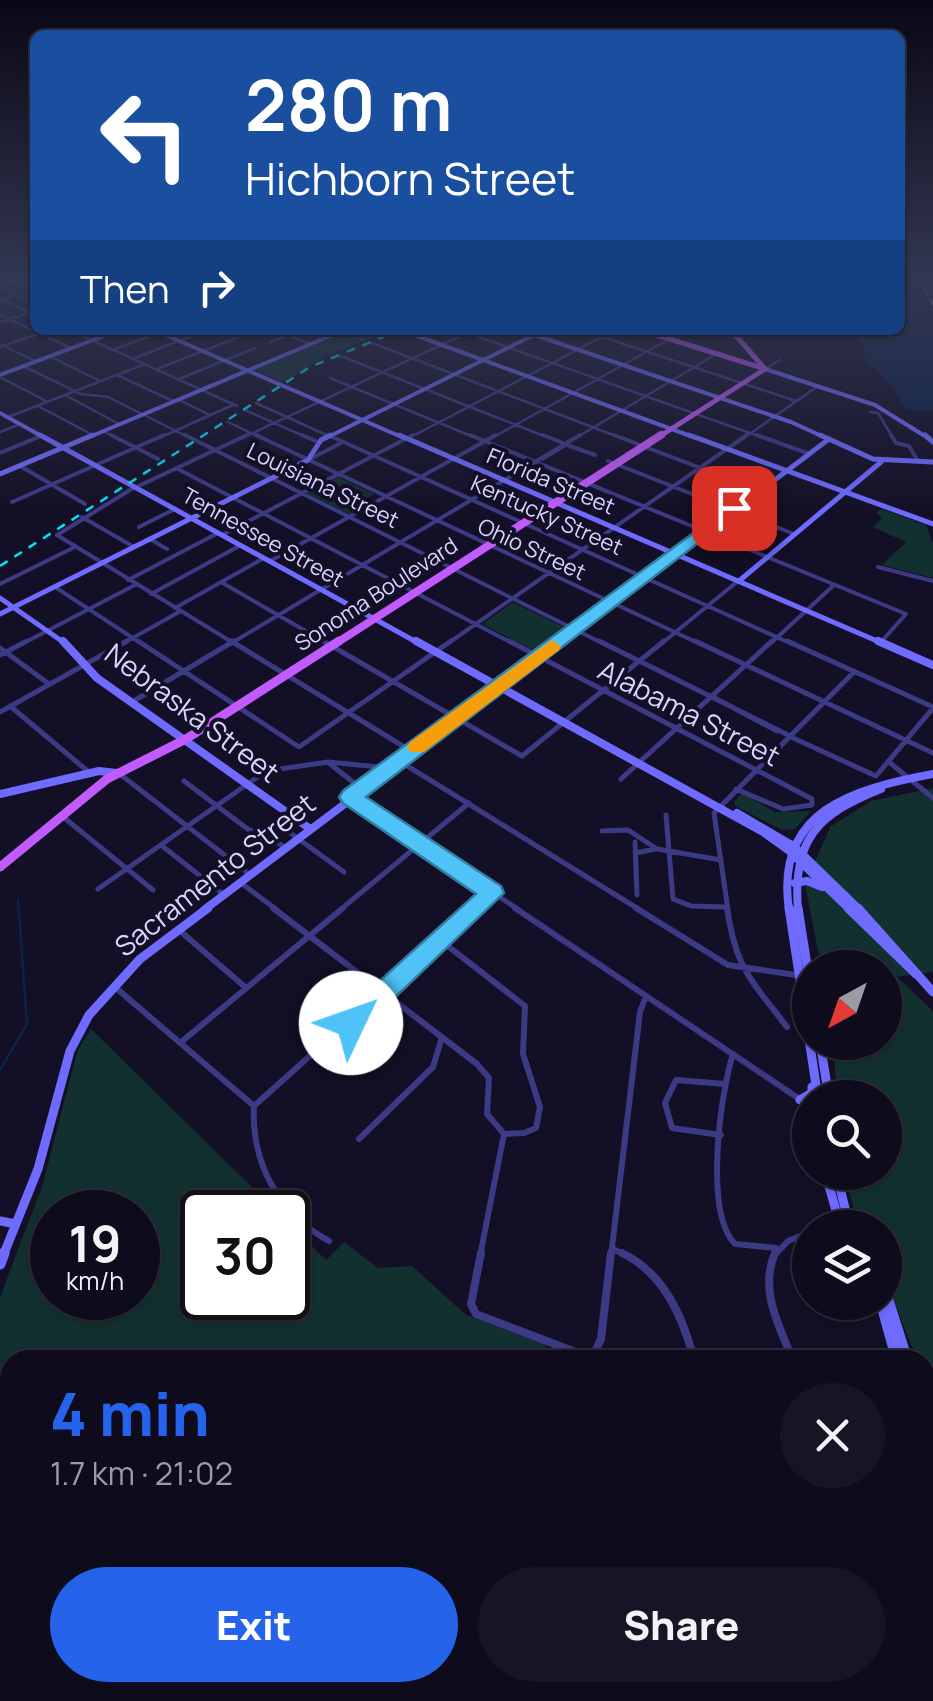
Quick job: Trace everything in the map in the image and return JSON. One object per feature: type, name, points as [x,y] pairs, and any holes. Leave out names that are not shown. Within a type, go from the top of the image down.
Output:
[{"type":"main road","points":[[0,376],[48,356]]},
{"type":"main road","name":"Florida Street","points":[[217,356],[933,664]]},
{"type":"main road","points":[[0,474],[281,356]]},
{"type":"main road","points":[[472,356],[933,524]]},
{"type":"main road","points":[[0,614],[308,460],[318,442],[489,356]]},
{"type":"main road","points":[[597,356],[774,416],[881,462],[933,462]]},
{"type":"main road","points":[[724,356],[896,413],[933,444]]},
{"type":"main road","points":[[729,356],[765,369]]},
{"type":"main road","points":[[750,363],[757,357],[765,369]]},
{"type":"main road","name":"Sonoma Boulevard","points":[[0,867],[117,772],[186,740],[490,546],[612,462],[645,447],[765,369]]},
{"type":"main road","name":"Tennessee Street","points":[[0,413],[796,853]]},
{"type":"main road","name":"Sacramento Street","points":[[0,1264],[38,1169],[70,1051],[90,1015],[114,986],[177,929],[284,847],[293,835],[310,828],[829,439]]},
{"type":"main road","points":[[738,581],[881,462]]},
{"type":"main road","name":"Nebraska Street","points":[[0,598],[74,649],[98,678],[310,828]]},
{"type":"main road","points":[[0,794],[90,773],[117,772]]},
{"type":"main road","points":[[798,950],[785,876],[822,810],[846,795],[933,777]]},
{"type":"main road","name":"Tennessee Street","points":[[719,808],[769,828],[796,853]]},
{"type":"main road","points":[[769,828],[789,834],[808,831]]},
{"type":"main road","points":[[808,831],[811,852],[822,872]]},
{"type":"main road","points":[[796,853],[822,872],[878,926],[916,974]]},
{"type":"main road","points":[[796,853],[801,950]]},
{"type":"main road","points":[[796,853],[933,992]]},
{"type":"main road","points":[[795,884],[813,883],[834,894]]},
{"type":"main road","points":[[810,1060],[813,1080]]},
{"type":"main road","points":[[0,1221],[16,1224]]},
{"type":"main road","points":[[886,1320],[894,1350]]},
{"type":"main road","points":[[894,1320],[904,1350]]},
{"type":"street","points":[[26,356],[36,361]]},
{"type":"street","points":[[50,356],[100,381]]},
{"type":"street","points":[[12,502],[235,405],[129,356]]},
{"type":"street","points":[[133,358],[137,356]]},
{"type":"street","points":[[157,370],[191,356]]},
{"type":"street","points":[[179,379],[234,356]]},
{"type":"street","points":[[342,356],[595,455]]},
{"type":"street","points":[[408,356],[758,490]]},
{"type":"street","points":[[410,752],[58,536],[82,517],[135,487],[415,356]]},
{"type":"street","points":[[534,356],[807,453]]},
{"type":"street","points":[[128,580],[565,356]]},
{"type":"street","points":[[1,710],[132,638],[220,582],[310,538],[639,356]]},
{"type":"street","points":[[661,356],[796,400]]},
{"type":"street","points":[[132,702],[712,356]]},
{"type":"street","points":[[765,369],[780,360]]},
{"type":"street","points":[[8,418],[145,364]]},
{"type":"street","name":"Louisiana Street","points":[[24,366],[75,391],[108,397],[872,776],[888,762]]},
{"type":"street","points":[[117,375],[210,415]]},
{"type":"street","points":[[0,376],[48,402]]},
{"type":"street","points":[[330,378],[906,614],[881,642]]},
{"type":"street","points":[[55,586],[299,747],[818,386]]},
{"type":"street","points":[[65,395],[119,424]]},
{"type":"street","name":"Kentucky Street","points":[[256,404],[933,708]]},
{"type":"street","points":[[38,406],[93,434]]},
{"type":"street","points":[[246,410],[318,442]]},
{"type":"street","points":[[870,412],[878,413],[896,443],[909,446],[916,459]]},
{"type":"street","name":"Ohio Street","points":[[228,422],[933,753]]},
{"type":"street","points":[[0,432],[20,424]]},
{"type":"street","points":[[102,430],[158,459]]},
{"type":"street","points":[[0,453],[42,436]]},
{"type":"street","points":[[308,460],[343,442]]},
{"type":"street","points":[[612,462],[794,534]]},
{"type":"street","points":[[20,466],[85,504]]},
{"type":"street","name":"Alabama Street","points":[[176,468],[812,800],[806,808],[775,807],[736,789]]},
{"type":"street","points":[[139,527],[175,509]]},
{"type":"street","points":[[82,517],[134,547]]},
{"type":"street","points":[[150,538],[166,549]]},
{"type":"street","points":[[150,594],[241,546]]},
{"type":"street","points":[[0,584],[76,548]]},
{"type":"street","points":[[878,566],[933,581]]},
{"type":"street","points":[[220,582],[522,756],[738,581]]},
{"type":"street","points":[[2,652],[135,585]]},
{"type":"street","points":[[621,779],[834,585]]},
{"type":"street","points":[[2,652],[50,684]]},
{"type":"street","points":[[787,1028],[743,970],[731,942],[714,813],[854,672]]},
{"type":"street","points":[[10,706],[90,773]]},
{"type":"street","points":[[933,708],[888,762],[933,798]]},
{"type":"street","points":[[330,764],[334,771],[362,788]]},
{"type":"street","points":[[98,889],[258,776],[285,766],[396,764],[469,802],[712,955],[743,970],[792,975]]},
{"type":"street","points":[[117,772],[249,874]]},
{"type":"street","points":[[184,781],[249,830],[266,834],[284,847]]},
{"type":"street","points":[[350,797],[792,1094]]},
{"type":"street","points":[[180,1043],[469,802]]},
{"type":"street","points":[[666,815],[676,902],[726,907]]},
{"type":"street","points":[[62,816],[153,890]]},
{"type":"street","points":[[602,831],[628,830],[635,842],[637,895]]},
{"type":"street","points":[[293,835],[344,872]]},
{"type":"street","points":[[635,842],[721,860]]},
{"type":"street","points":[[160,845],[223,894]]},
{"type":"street","points":[[636,853],[655,849]]},
{"type":"street","points":[[239,882],[442,1037],[489,1078],[484,1110],[504,1134]]},
{"type":"street","points":[[330,1242],[294,1217],[280,1200],[254,1125],[254,1106],[492,893]]},
{"type":"street","points":[[177,929],[246,987]]},
{"type":"street","points":[[440,940],[525,1006],[523,1055],[542,1105],[537,1125],[527,1133],[504,1134]]},
{"type":"street","points":[[114,986],[254,1106]]},
{"type":"street","points":[[597,1350],[613,1250],[640,1012],[646,996]]},
{"type":"street","points":[[524,1031],[534,1032]]},
{"type":"street","points":[[359,1139],[433,1068],[442,1037]]},
{"type":"street","points":[[733,1054],[725,1084],[718,1212],[725,1234],[747,1248],[776,1248]]},
{"type":"street","points":[[722,1136],[672,1128],[665,1114],[667,1092],[676,1080],[725,1084]]},
{"type":"street","points":[[504,1134],[472,1296],[476,1314],[570,1350]]},
{"type":"street","points":[[790,1350],[766,1270],[776,1248],[792,1237]]},
{"type":"street","points":[[613,1250],[638,1260],[655,1274],[691,1350]]},
{"type":"green space","points":[[287,356],[325,356],[283,382],[255,370]]},
{"type":"green space","points":[[338,477],[374,494],[361,501],[366,505],[349,514],[307,493]]},
{"type":"green space","points":[[882,509],[926,525],[933,544],[933,578],[882,565],[906,542],[873,527],[882,518],[876,512]]},
{"type":"green space","points":[[513,602],[566,628],[535,651],[482,624]]},
{"type":"green space","points":[[933,788],[933,972],[902,976],[902,950],[818,950],[805,884],[830,827],[871,801]]},
{"type":"green space","points":[[742,793],[775,812],[811,811],[795,829],[782,830],[735,806]]},
{"type":"green space","points":[[902,982],[933,1011],[933,1350],[913,1350],[901,1320],[902,1210],[854,1210],[849,1190],[902,1190],[902,1080],[836,1080],[834,1060],[902,1060]]},
{"type":"green space","points":[[91,1029],[255,1190],[180,1190],[180,1320],[310,1320],[310,1244],[326,1260],[344,1242],[378,1268],[412,1266],[466,1315],[546,1345],[545,1350],[0,1350],[0,1297],[30,1218],[30,1320],[160,1320],[160,1190],[41,1190],[77,1052]]},
{"type":"water","points":[[862,356],[933,356],[933,410],[907,410],[890,383]]},
{"type":"waterway","points":[[0,1070],[27,1024],[18,900]]},
{"type":"railway","points":[[0,566],[310,367],[336,356]]},
{"type":"slow traffic","points":[[417,747],[552,646]]},
{"type":"route","points":[[351,1023],[492,893],[350,797],[734,508]]}]
